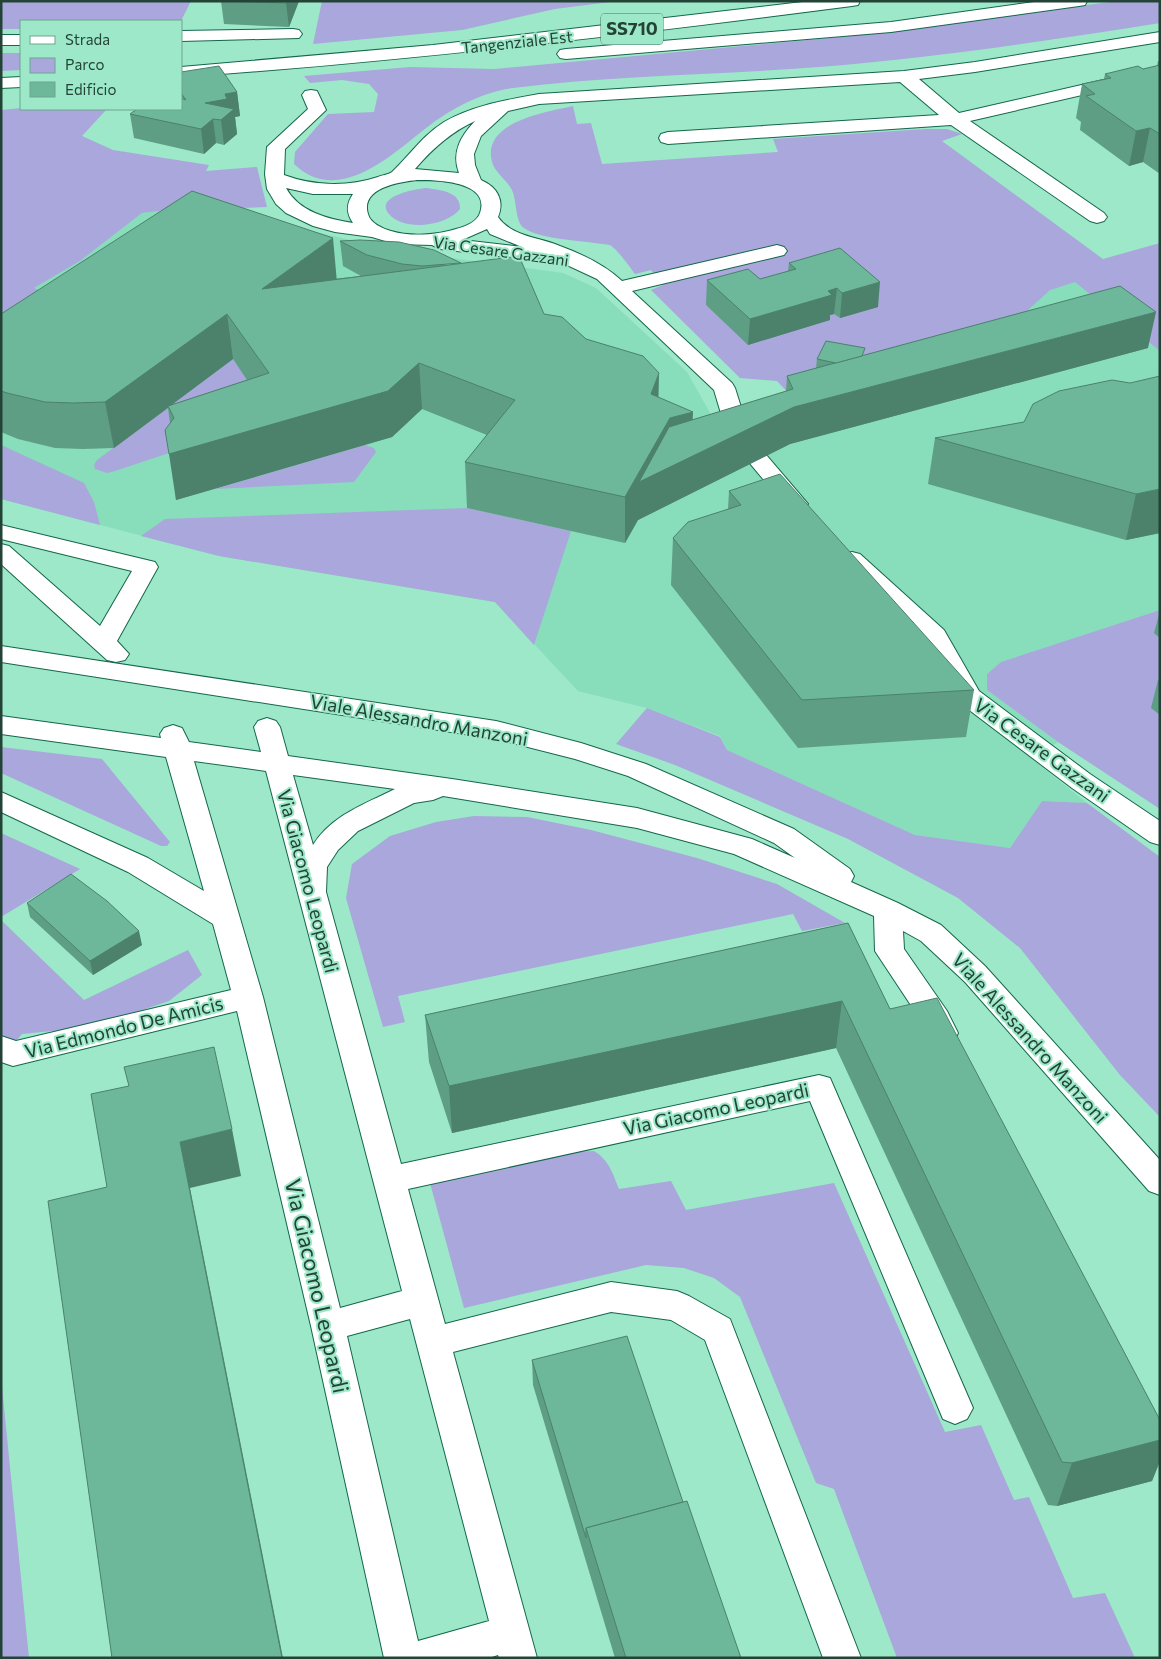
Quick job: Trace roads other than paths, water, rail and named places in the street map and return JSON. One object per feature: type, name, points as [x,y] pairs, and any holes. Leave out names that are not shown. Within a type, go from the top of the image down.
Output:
[{"type":"street","name":"Tangenziale Est","points":[[182,72],[412,54],[653,27],[852,1]]},
{"type":"street","points":[[412,54],[574,54],[663,47],[891,26],[1079,1]]},
{"type":"street","points":[[412,54],[578,18]]},
{"type":"street","points":[[182,36],[293,34]]},
{"type":"street","points":[[397,177],[419,152],[450,126],[473,115],[539,99],[904,76],[974,67],[1160,37]]},
{"type":"street","points":[[1,40],[20,40]]},
{"type":"street","points":[[1130,42],[1154,62]]},
{"type":"street","points":[[668,138],[955,119],[1154,62]]},
{"type":"street","points":[[904,76],[955,119],[1097,217]]},
{"type":"street","points":[[1,83],[20,82]]},
{"type":"street","points":[[275,178],[291,185],[326,190],[356,189],[397,177],[437,174],[456,176],[472,182],[483,189],[490,198],[492,207],[488,217],[478,226],[463,233],[445,238],[407,240],[376,232],[332,225],[303,214],[287,204],[278,191],[275,178],[276,147],[318,110],[311,95]]},
{"type":"street","points":[[472,182],[465,162],[467,147],[474,134],[487,120],[507,106]]},
{"type":"street","points":[[376,232],[363,223],[357,213],[358,202],[361,197],[377,184]]},
{"type":"street","name":"Via Cesare Gazzani","points":[[488,217],[497,230],[517,239],[553,250],[604,275],[724,388],[739,437],[811,521]]},
{"type":"street","name":"Via Cesare Gazzani","points":[[425,240],[578,261]]},
{"type":"street","points":[[617,288],[777,251]]},
{"type":"street","points":[[1,532],[146,568],[103,644]]},
{"type":"street","name":"Via Cesare Gazzani","points":[[833,541],[935,636],[969,697],[1081,781],[1160,835]]},
{"type":"street","points":[[1,551],[103,644],[140,674]]},
{"type":"street","name":"Viale Alessandro Manzoni","points":[[1,654],[496,730],[581,752],[637,770],[784,836],[888,910]]},
{"type":"street","points":[[237,690],[219,689],[203,692],[183,730],[223,754],[258,740],[267,728]]},
{"type":"street","name":"Via Giacomo Leopardi","points":[[237,690],[253,694],[265,703],[269,715],[267,728],[514,1645]]},
{"type":"street","name":"Viale Alessandro Manzoni","points":[[1,725],[183,730],[276,762],[637,818],[742,846],[888,910],[931,933],[975,974],[1160,1182]]},
{"type":"street","name":"Via Giacomo Leopardi","points":[[183,730],[224,917],[248,996],[328,1326],[403,1658]]},
{"type":"street","name":"Viale Alessandro Manzoni","points":[[313,898],[314,866],[328,843],[348,824],[409,794],[452,788]]},
{"type":"street","points":[[1,801],[138,864],[224,917]]},
{"type":"street","points":[[888,910],[890,951],[936,1019],[954,1054]]},
{"type":"street","name":"Via Edmondo De Amicis","points":[[1,1048],[12,1054],[248,996]]},
{"type":"street","name":"Via Giacomo Leopardi","points":[[389,1180],[819,1087],[955,1408]]},
{"type":"street","points":[[433,1342],[611,1297],[677,1306],[718,1330],[842,1658]]},
{"type":"street","points":[[328,1326],[421,1301]]},
{"type":"street","points":[[423,1658],[514,1645]]}]
